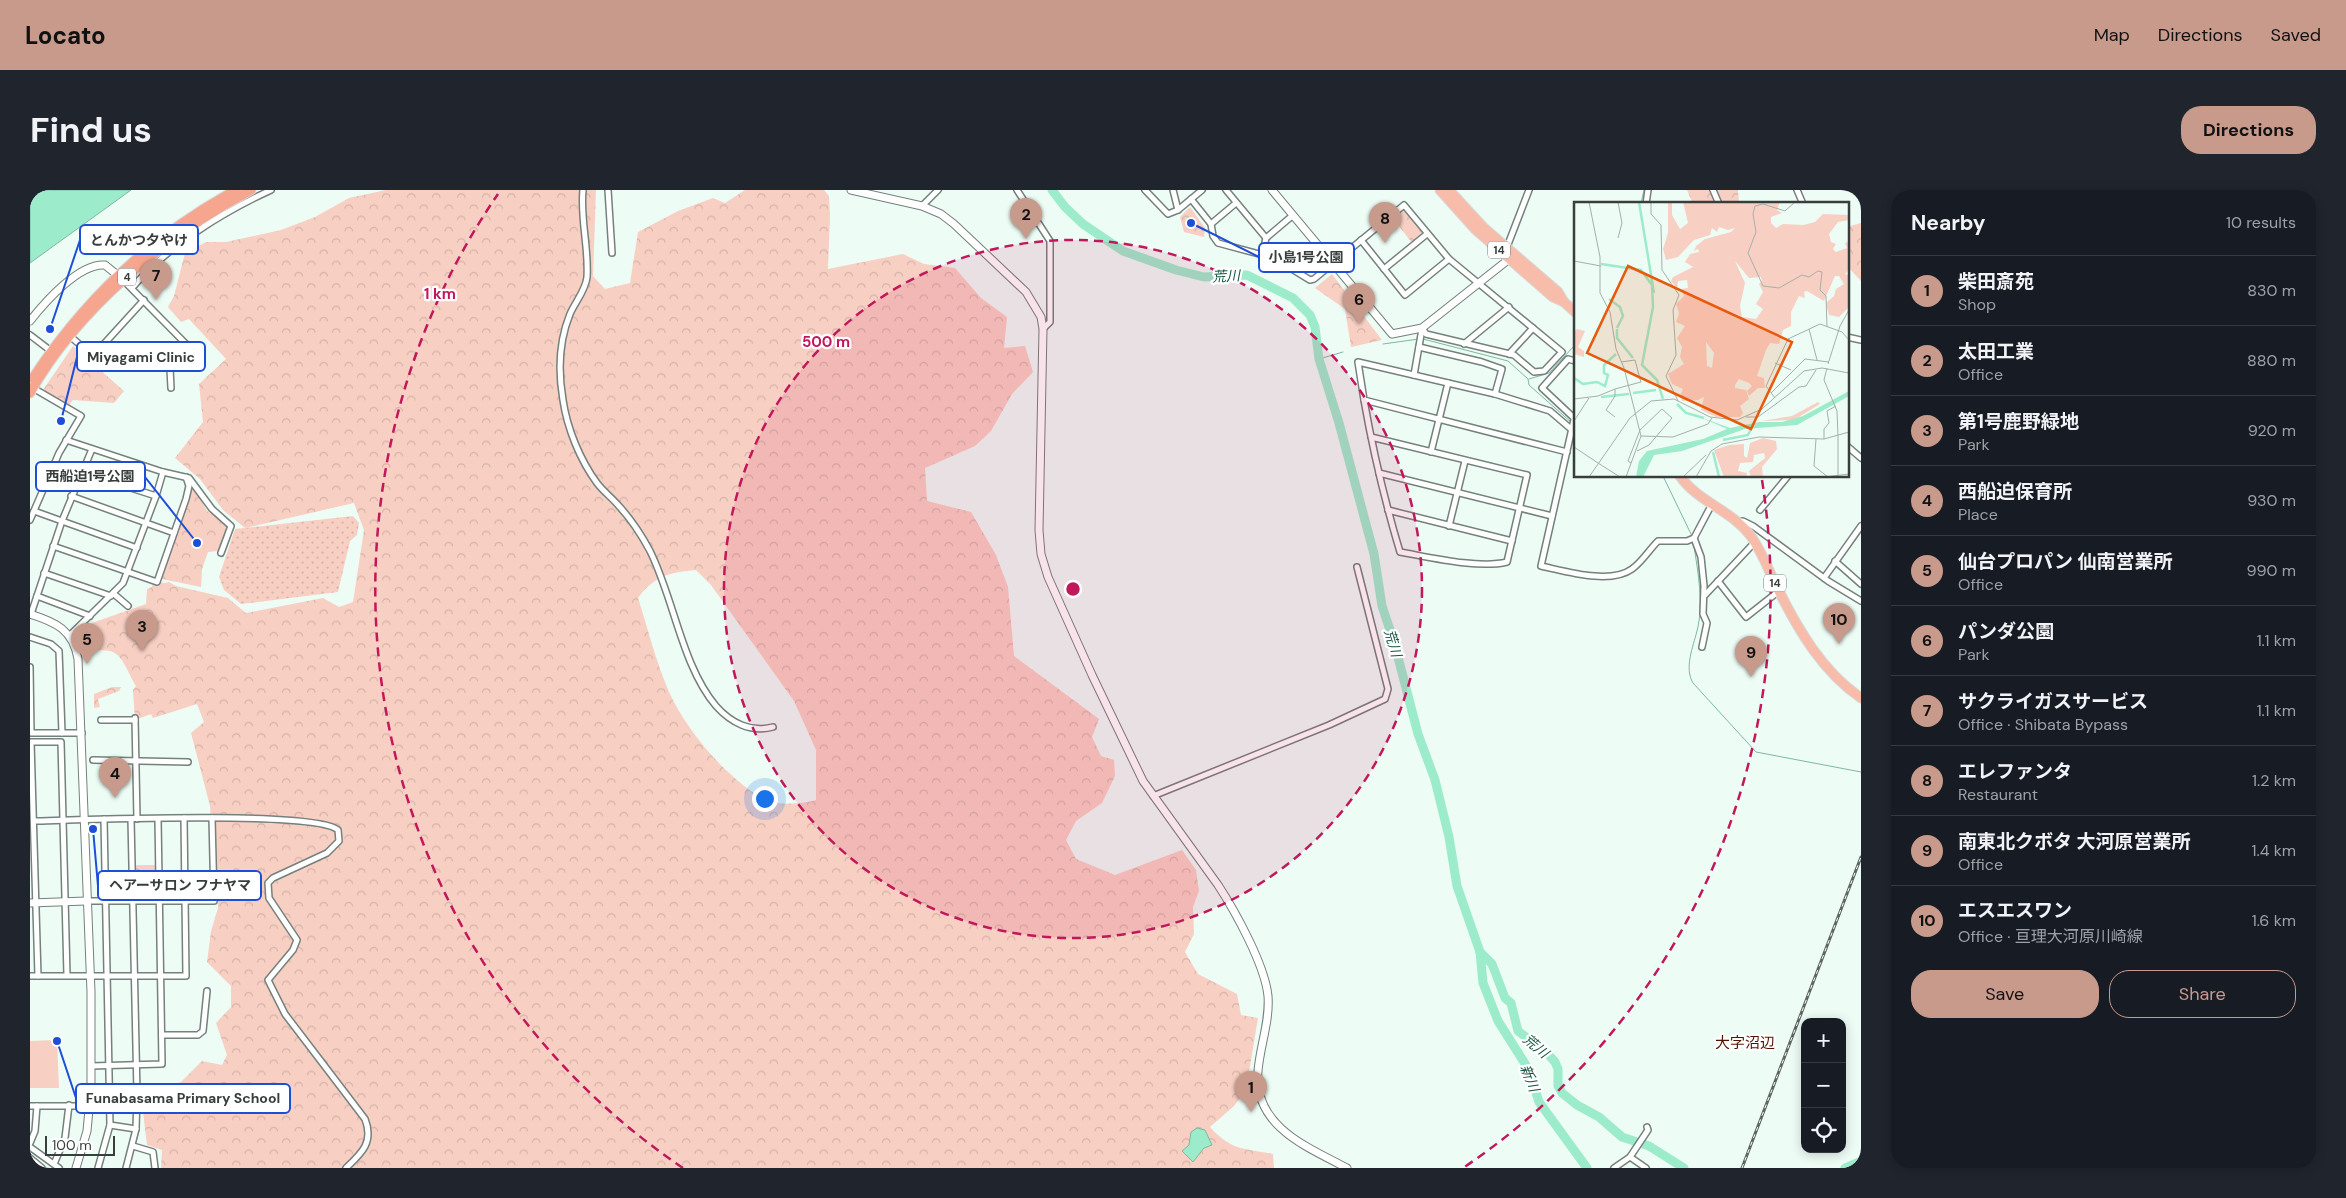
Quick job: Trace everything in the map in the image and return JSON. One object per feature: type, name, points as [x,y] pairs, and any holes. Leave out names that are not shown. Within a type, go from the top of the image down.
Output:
[{"type":"highway","name":"4","points":[[31,388],[51,351],[77,317],[172,229],[236,190]]},
{"type":"highway","name":"4","points":[[31,388],[120,277],[198,221],[251,190]]},
{"type":"main road","name":"14","points":[[1440,190],[1467,221],[1512,256],[1553,297],[1564,302],[1574,311]]},
{"type":"main road","name":"14","points":[[1449,190],[1476,220],[1507,247],[1512,256]]},
{"type":"main road","name":"14","points":[[1682,478],[1698,494],[1738,522],[1755,542],[1779,591],[1824,665],[1838,680],[1861,698]]},
{"type":"street","points":[[132,288],[145,273],[191,236],[244,203],[271,190]]},
{"type":"street","points":[[583,190],[587,275],[583,289],[570,315],[560,355],[561,389],[568,422],[588,469],[598,484],[628,517],[649,550],[666,588],[685,648],[702,687],[725,715],[741,725],[760,730],[773,727]]},
{"type":"street","points":[[608,190],[612,253]]},
{"type":"street","points":[[852,190],[922,206],[941,214],[1026,292],[1041,317],[1043,328],[1038,530],[1041,554],[1048,577],[1143,781],[1229,901],[1265,981],[1267,1014],[1258,1072],[1258,1085],[1265,1109],[1271,1119],[1290,1137],[1347,1168]]},
{"type":"street","points":[[922,206],[938,190]]},
{"type":"street","points":[[1017,190],[1050,241],[1050,322],[1043,328]]},
{"type":"street","points":[[1145,190],[1168,214],[1178,210],[1202,190]]},
{"type":"street","points":[[1173,190],[1178,210]]},
{"type":"street","points":[[1226,190],[1266,238]]},
{"type":"street","points":[[1272,190],[1388,333],[1422,331],[1512,256]]},
{"type":"street","points":[[1507,247],[1529,190]]},
{"type":"street","points":[[1714,190],[1718,202]]},
{"type":"street","points":[[1797,190],[1802,202]]},
{"type":"street","points":[[1191,199],[1211,224],[1213,236],[1218,243],[1274,258],[1310,280],[1314,279],[1404,205],[1449,259],[1562,352],[1540,372],[1530,370],[1509,354],[1426,334],[1422,331]]},
{"type":"street","points":[[1211,224],[1236,203]]},
{"type":"street","points":[[1262,255],[1266,238],[1292,216]]},
{"type":"street","points":[[1384,269],[1427,234]]},
{"type":"street","points":[[1361,240],[1405,294],[1449,259]]},
{"type":"street","points":[[30,321],[57,289],[78,276],[103,265],[111,268],[186,344],[196,351]]},
{"type":"street","points":[[71,337],[93,356],[144,300]]},
{"type":"street","points":[[1464,344],[1509,307]]},
{"type":"street","points":[[1509,354],[1533,328]]},
{"type":"street","points":[[1414,375],[1422,331]]},
{"type":"street","points":[[30,335],[51,351]]},
{"type":"street","points":[[1848,337],[1861,340]]},
{"type":"street","points":[[171,388],[170,370],[186,344]]},
{"type":"street","points":[[1419,347],[1482,362],[1502,369],[1495,394]]},
{"type":"street","points":[[1574,361],[1568,359],[1542,388],[1574,418],[1568,452],[1540,566],[1595,576],[1620,574],[1630,570],[1658,540],[1687,541],[1694,538],[1712,504]]},
{"type":"street","points":[[1371,436],[1527,475],[1506,562],[1497,564],[1452,560],[1400,552],[1379,473],[1371,436],[1364,400],[1358,362],[1495,394],[1550,411],[1571,428]]},
{"type":"street","points":[[1431,452],[1448,384]]},
{"type":"street","points":[[30,520],[66,440],[81,416],[31,388]]},
{"type":"street","points":[[1364,400],[1568,452]]},
{"type":"street","points":[[66,440],[163,472],[186,476],[199,489],[212,509],[231,526],[221,552]]},
{"type":"street","points":[[1848,447],[1861,458]]},
{"type":"street","points":[[76,1168],[84,1146],[89,1106],[90,1066],[90,975],[78,659],[70,635],[56,623],[30,614],[71,496],[92,449]]},
{"type":"street","points":[[1450,526],[1465,460]]},
{"type":"street","points":[[81,472],[156,496]]},
{"type":"street","points":[[70,635],[123,583],[129,572],[163,472]]},
{"type":"street","points":[[1379,473],[1552,516]]},
{"type":"street","points":[[53,546],[157,582],[189,486],[186,476]]},
{"type":"street","points":[[1760,510],[1786,478]]},
{"type":"street","points":[[71,496],[174,533]]},
{"type":"street","points":[[1388,510],[1512,541]]},
{"type":"street","points":[[34,511],[136,548]]},
{"type":"street","points":[[1738,522],[1743,521],[1753,526],[1824,578],[1861,601]]},
{"type":"street","points":[[1824,578],[1834,561],[1861,526]]},
{"type":"street","points":[[1694,538],[1701,557],[1704,596],[1703,614],[1707,623],[1702,647]]},
{"type":"street","points":[[1704,596],[1755,542]]},
{"type":"street","points":[[1834,561],[1861,584]]},
{"type":"street","points":[[1153,796],[1329,725],[1385,699],[1388,689],[1357,567]]},
{"type":"street","points":[[44,573],[112,595],[128,606]]},
{"type":"street","points":[[1718,581],[1746,617],[1779,591]]},
{"type":"street","points":[[37,596],[90,616]]},
{"type":"street","points":[[30,637],[51,644],[59,651],[62,733]]},
{"type":"street","points":[[30,667],[31,733],[82,733]]},
{"type":"street","points":[[101,720],[135,719],[132,900],[136,1128],[126,1168]]},
{"type":"street","points":[[38,976],[33,902],[34,821],[31,742],[61,742],[67,975]]},
{"type":"street","points":[[93,760],[135,763],[188,762]]},
{"type":"street","points":[[30,976],[186,976],[184,818]]},
{"type":"street","points":[[33,902],[214,901],[212,818]]},
{"type":"street","points":[[34,821],[212,818],[306,822],[332,826],[339,833],[338,841],[327,853],[273,878],[268,883],[269,898],[297,940],[293,950],[268,980],[285,1014],[365,1118],[368,1132],[367,1146],[346,1168]]},
{"type":"street","points":[[98,1168],[110,1125],[104,819]]},
{"type":"street","points":[[90,1066],[109,1067],[162,1064],[158,819]]},
{"type":"street","points":[[162,1035],[198,1035],[203,1030],[207,991]]},
{"type":"street","points":[[54,1164],[65,1138],[68,1105]]},
{"type":"street","points":[[30,1106],[89,1106]]},
{"type":"street","points":[[30,1143],[35,1131],[37,1106]]},
{"type":"street","points":[[110,1125],[136,1128]]},
{"type":"street","points":[[1614,1168],[1631,1155],[1647,1129]]},
{"type":"street","points":[[133,1146],[152,1152],[155,1168]]},
{"type":"street","points":[[30,1147],[59,1168]]},
{"type":"street","points":[[1631,1155],[1646,1168]]},
{"type":"street","points":[[30,1158],[42,1168]]},
{"type":"green space","points":[[386,190],[596,190],[593,276],[605,289],[630,283],[638,232],[678,211],[713,198],[725,203],[745,190],[824,190],[829,196],[828,269],[903,254],[924,264],[955,268],[981,298],[1007,317],[1004,348],[1025,346],[1033,372],[1012,394],[991,431],[975,446],[925,468],[927,501],[971,512],[996,555],[1008,587],[1014,656],[1099,719],[1092,737],[1101,756],[1114,760],[1115,776],[1102,803],[1076,821],[1066,840],[1076,859],[1115,875],[1182,850],[1196,870],[1199,891],[1193,907],[1194,934],[1185,952],[1198,974],[1237,994],[1241,1015],[1258,1018],[1246,1090],[1234,1106],[1210,1127],[1232,1145],[1273,1154],[1274,1168],[161,1168],[162,1150],[147,1145],[141,1095],[181,1082],[202,1061],[222,1065],[227,1055],[216,1023],[231,1007],[231,986],[207,962],[211,931],[218,908],[210,806],[191,733],[204,722],[197,704],[153,718],[151,714],[135,720],[133,690],[136,686],[123,661],[113,652],[107,650],[86,652],[76,636],[89,624],[146,604],[147,589],[152,587],[153,581],[169,582],[176,586],[228,598],[246,613],[323,598],[339,607],[353,602],[364,530],[354,503],[245,528],[223,510],[200,479],[175,458],[203,422],[199,384],[226,359],[189,319],[181,322],[168,307],[174,296],[185,253],[206,242],[226,242],[281,230],[315,217],[349,198]],"holes":[[[696,570],[711,585],[794,701],[816,750],[816,800],[804,803],[776,803],[764,799],[750,790],[709,752],[676,707],[664,681],[638,598],[657,580],[678,572]]]},
{"type":"green space","points":[[1687,190],[1738,190],[1739,202],[1692,202]]},
{"type":"green space","points":[[1190,207],[1205,228],[1204,237],[1184,232],[1180,217]]},
{"type":"green space","points":[[1402,209],[1423,232],[1423,235],[1412,243],[1392,217]]},
{"type":"green space","points":[[1861,223],[1861,281],[1848,267],[1848,227]]},
{"type":"green space","points":[[1332,274],[1382,340],[1351,347],[1345,309],[1315,288]]},
{"type":"green space","points":[[73,346],[124,391],[114,403],[73,400],[68,406],[43,390]]},
{"type":"green space","points":[[192,484],[207,511],[223,522],[227,528],[218,551],[208,552],[202,569],[201,587],[162,579]]},
{"type":"green space","points":[[353,516],[359,523],[357,535],[350,541],[338,592],[241,604],[224,590],[219,577],[235,529]]},
{"type":"green space","points":[[112,687],[121,687],[119,691],[98,699],[100,707],[94,708],[94,694]]},
{"type":"green space","points":[[134,865],[155,865],[156,896],[146,899],[135,897]]},
{"type":"green space","points":[[57,1040],[59,1088],[30,1088],[30,1041]]},
{"type":"shaded area","points":[[30,190],[131,190],[30,263]]},
{"type":"shaded area","points":[[1197,1128],[1205,1130],[1212,1145],[1204,1148],[1193,1162],[1182,1151],[1189,1145],[1191,1132]]},
{"type":"waterway","name":"荒川","points":[[1052,190],[1065,207],[1083,224],[1123,251],[1176,270],[1204,277],[1247,275],[1293,298],[1310,315],[1315,327],[1319,359],[1339,423],[1374,554],[1382,606],[1394,642],[1418,734],[1435,780],[1449,837],[1457,886],[1480,952],[1492,964],[1505,998],[1511,1003],[1518,1031],[1547,1053],[1555,1062],[1558,1069],[1558,1086],[1562,1093],[1577,1105],[1599,1117],[1622,1137],[1649,1146],[1684,1168]]},
{"type":"waterway","points":[[1641,202],[1644,190]]},
{"type":"waterway","points":[[1383,344],[1419,339]]},
{"type":"waterway","points":[[1423,339],[1508,361],[1528,379],[1529,385],[1572,423]]},
{"type":"waterway","points":[[1529,379],[1549,373],[1574,346]]},
{"type":"waterway","points":[[1319,359],[1343,352]]},
{"type":"waterway","points":[[1664,478],[1691,534]]},
{"type":"waterway","points":[[1694,546],[1699,578],[1700,610],[1689,664],[1690,677],[1693,683],[1756,752],[1861,772]]},
{"type":"waterway","name":"新川","points":[[1480,952],[1483,983],[1498,1021],[1529,1070],[1539,1102],[1587,1168]]},
{"type":"waterway","name":"荒川","points":[[1845,1168],[1861,1161]]},
{"type":"railway","points":[[1742,1168],[1861,857]]},
{"type":"place","name":"小島1号公園","points":[[1191,223]]},
{"type":"place","name":"太田工業","points":[[1026,239]]},
{"type":"place","name":"エレファンタ","points":[[1385,243]]},
{"type":"place","name":"サクライガスサービス","points":[[156,300]]},
{"type":"place","name":"パンダ公園","points":[[1359,324]]},
{"type":"place","name":"とんかつ夕やけ","points":[[50,329]]},
{"type":"place","name":"Miyagami Clinic","points":[[61,421]]},
{"type":"place","name":"西船迫1号公園","points":[[197,543]]},
{"type":"place","name":"エスエスワン","points":[[1839,644]]},
{"type":"place","name":"第1号鹿野緑地","points":[[142,651]]},
{"type":"place","name":"仙台プロパン 仙南営業所","points":[[87,664]]},
{"type":"place","name":"南東北クボタ 大河原営業所","points":[[1751,677]]},
{"type":"place","name":"西船迫保育所","points":[[115,798]]},
{"type":"place","name":"ヘアーサロン フナヤマ","points":[[93,829]]},
{"type":"place","name":"Funabasama Primary School","points":[[57,1041]]},
{"type":"place","name":"柴田斎苑","points":[[1251,1112]]},
{"type":"district","name":"大字沼辺","points":[[1745,1043]]}]
